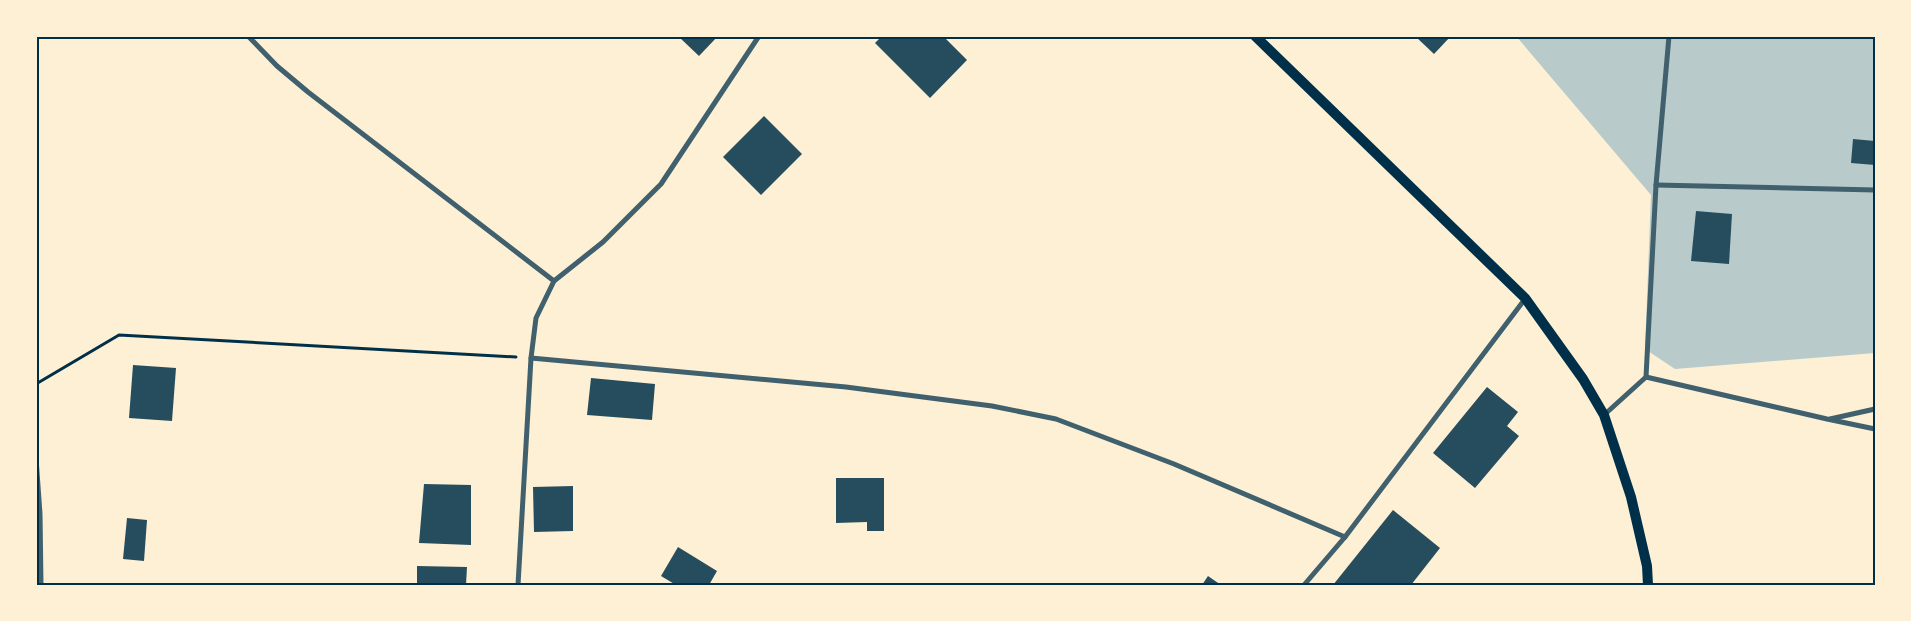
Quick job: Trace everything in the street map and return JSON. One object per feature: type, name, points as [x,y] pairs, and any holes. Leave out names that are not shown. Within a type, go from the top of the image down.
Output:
[{"type":"main road","points":[[1255,36],[1525,298],[1583,379],[1604,415],[1631,497],[1647,566],[1648,585]]},
{"type":"street","points":[[248,36],[277,66],[308,92],[554,281]]},
{"type":"street","points":[[518,585],[531,358],[536,318],[554,281],[603,242],[662,184],[759,36]]},
{"type":"street","points":[[1604,415],[1646,377],[1656,185],[1669,36]]},
{"type":"street","points":[[1656,185],[1875,190]]},
{"type":"street","points":[[1304,585],[1345,537],[1525,298]]},
{"type":"street","points":[[531,358],[846,387],[992,406],[1056,419],[1174,464],[1345,537]]},
{"type":"street","points":[[1646,377],[1875,429]]},
{"type":"street","points":[[1827,419],[1875,409]]},
{"type":"street","points":[[36,458],[41,585]]},
{"type":"path","points":[[36,384],[119,334],[531,358]]},
{"type":"shaded area","points":[[1516,36],[1875,36],[1875,353],[1675,369],[1645,349],[1651,195]]},
{"type":"building","points":[[678,36],[718,36],[699,56]]},
{"type":"building","points":[[882,36],[943,36],[967,60],[930,98],[875,43]]},
{"type":"building","points":[[1415,36],[1451,36],[1434,54]]},
{"type":"building","points":[[764,116],[802,154],[761,195],[723,157]]},
{"type":"building","points":[[1853,139],[1875,141],[1875,165],[1851,163]]},
{"type":"building","points":[[1696,211],[1732,214],[1729,264],[1691,261]]},
{"type":"building","points":[[133,365],[176,368],[172,421],[129,418]]},
{"type":"building","points":[[591,378],[655,384],[652,420],[587,415]]},
{"type":"building","points":[[1487,387],[1518,412],[1507,426],[1519,436],[1475,488],[1433,453]]},
{"type":"building","points":[[836,478],[884,478],[884,531],[867,531],[867,522],[836,523]]},
{"type":"building","points":[[424,484],[471,485],[471,545],[419,543]]},
{"type":"building","points":[[573,486],[573,531],[534,532],[533,487]]},
{"type":"building","points":[[1393,510],[1440,548],[1411,585],[1333,585]]},
{"type":"building","points":[[127,518],[147,520],[144,561],[123,559]]},
{"type":"building","points":[[678,547],[717,571],[709,585],[676,585],[661,576]]},
{"type":"building","points":[[417,566],[467,567],[466,585],[417,585]]},
{"type":"building","points":[[1208,576],[1221,585],[1202,585]]}]
